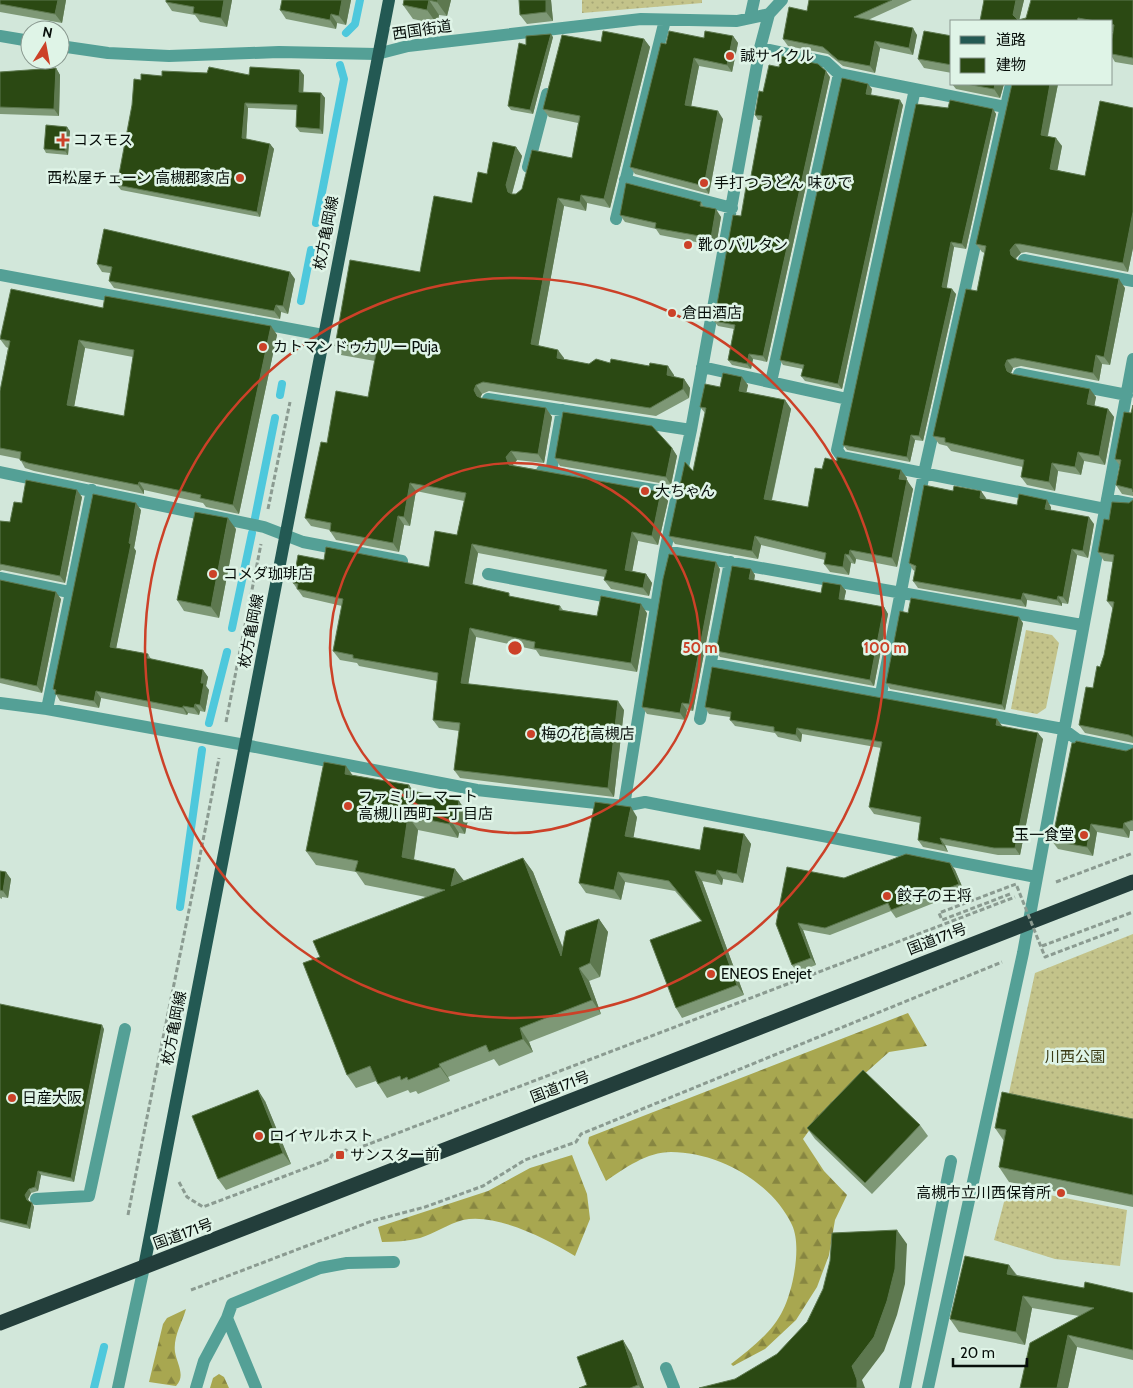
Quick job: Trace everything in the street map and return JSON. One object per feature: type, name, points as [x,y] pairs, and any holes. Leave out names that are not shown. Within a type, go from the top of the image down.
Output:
[{"type":"highway","name":"国道171号","points":[[0,1323],[1133,882]]},
{"type":"main road","name":"枚方亀岡線","points":[[144,1267],[377,54],[389,0]]},
{"type":"street","points":[[750,18],[754,0]]},
{"type":"street","points":[[624,806],[665,550],[691,430],[760,48],[769,14],[782,0]]},
{"type":"street","name":"西国街道","points":[[70,47],[108,53],[169,56],[279,52],[377,54],[408,46],[563,34],[641,19],[737,21],[769,14]]},
{"type":"street","points":[[616,219],[665,20]]},
{"type":"street","points":[[0,36],[20,39]]},
{"type":"street","points":[[760,48],[826,62],[839,74],[1005,107]]},
{"type":"street","points":[[771,382],[839,74]]},
{"type":"street","points":[[525,177],[550,84]]},
{"type":"street","points":[[881,694],[924,473],[1011,85]]},
{"type":"street","points":[[915,89],[837,450],[842,457],[924,473],[1106,504],[1133,504]]},
{"type":"street","points":[[625,180],[732,208]]},
{"type":"street","points":[[1024,260],[1133,281]]},
{"type":"street","points":[[0,275],[323,335]]},
{"type":"street","points":[[928,1388],[1023,954],[1082,625],[1127,395],[1132,378],[1133,359]]},
{"type":"street","points":[[702,367],[847,399]]},
{"type":"street","points":[[1019,374],[1127,395]]},
{"type":"street","points":[[488,399],[691,430]]},
{"type":"street","points":[[551,472],[562,410]]},
{"type":"street","points":[[528,468],[677,494]]},
{"type":"street","points":[[0,472],[264,527],[302,542],[402,561]]},
{"type":"street","points":[[47,708],[69,592],[92,490]]},
{"type":"street","points":[[665,550],[1082,625]]},
{"type":"street","points":[[700,719],[730,562]]},
{"type":"street","points":[[488,574],[656,606]]},
{"type":"street","points":[[0,578],[69,592]]},
{"type":"street","points":[[711,664],[1063,729],[1078,740],[1133,751]]},
{"type":"street","points":[[0,703],[47,708],[477,790],[624,806],[646,802],[1035,883]]},
{"type":"street","points":[[36,1199],[89,1196],[125,1029]]},
{"type":"street","points":[[905,1388],[951,1161]]},
{"type":"street","points":[[196,1388],[204,1361],[227,1318],[232,1304],[320,1268],[347,1262],[394,1262]]},
{"type":"street","points":[[118,1388],[144,1267]]},
{"type":"street","points":[[227,1318],[256,1388]]},
{"type":"street","points":[[666,1368],[674,1388]]},
{"type":"path","points":[[128,1215],[163,1029],[190,910],[291,397]]},
{"type":"path","points":[[187,1197],[203,1206],[330,1158],[332,1155],[376,1141],[1035,883],[1133,853]]},
{"type":"path","points":[[1010,894],[942,920],[939,912],[1016,884],[1045,957],[1119,929]]},
{"type":"path","points":[[191,1290],[372,1221],[425,1207],[483,1186],[525,1160],[576,1142],[581,1134],[1023,954],[1133,912]]},
{"type":"green space","points":[[582,0],[702,0],[702,3],[582,13]]},
{"type":"green space","points":[[1026,630],[1052,635],[1059,643],[1046,708],[1037,714],[1011,709]]},
{"type":"green space","name":"川西公園","points":[[1133,934],[1133,1127],[1007,1102],[1035,973]]},
{"type":"green space","points":[[908,1013],[927,1046],[889,1052],[824,1110],[803,1139],[824,1171],[847,1195],[835,1220],[829,1255],[817,1287],[796,1320],[765,1349],[733,1366],[731,1364],[760,1340],[773,1326],[787,1301],[795,1268],[796,1244],[792,1225],[783,1210],[771,1195],[742,1172],[707,1157],[689,1153],[671,1152],[653,1155],[637,1162],[606,1181],[588,1143],[589,1137]]},
{"type":"green space","points":[[572,1155],[587,1194],[590,1219],[575,1256],[536,1235],[491,1220],[463,1220],[420,1238],[382,1242],[378,1227],[488,1191],[530,1168]]},
{"type":"green space","points":[[1008,1187],[1127,1210],[1120,1266],[1055,1259],[994,1240]]},
{"type":"green space","points":[[186,1309],[175,1346],[181,1374],[179,1382],[176,1386],[149,1382],[163,1324],[167,1318]]},
{"type":"green space","points":[[219,1374],[224,1377],[229,1388],[210,1388],[213,1378]]},
{"type":"building","points":[[0,0],[58,0],[55,14],[0,4]]},
{"type":"building","points":[[166,0],[224,0],[221,18],[193,13],[194,7],[166,2]]},
{"type":"building","points":[[282,0],[342,0],[339,16],[331,14],[330,20],[280,10]]},
{"type":"building","points":[[404,0],[429,0],[427,10],[403,5]]},
{"type":"building","points":[[519,0],[546,0],[546,12],[520,15]]},
{"type":"building","points":[[809,0],[892,0],[854,17],[913,28],[909,48],[875,41],[870,66],[838,60],[823,47],[783,39],[789,7],[807,11]]},
{"type":"building","points":[[984,0],[1016,0],[1013,15],[1018,20],[980,20]]},
{"type":"building","points":[[1031,0],[1133,0],[1133,58],[1113,54],[1113,20],[1078,18],[1077,20],[1018,20],[1026,18]]},
{"type":"building","points":[[603,31],[644,39],[604,199],[581,195],[580,202],[558,198],[531,344],[558,350],[557,358],[589,364],[596,359],[610,363],[611,359],[649,366],[650,363],[668,366],[667,375],[684,379],[683,389],[650,408],[483,382],[476,385],[474,390],[477,396],[481,398],[546,408],[538,454],[511,451],[506,457],[509,465],[661,492],[652,536],[632,532],[625,570],[646,574],[643,588],[604,580],[607,570],[472,544],[465,583],[509,593],[509,596],[560,606],[559,610],[597,616],[601,596],[641,604],[631,663],[534,648],[535,642],[470,628],[461,683],[618,701],[608,788],[454,770],[460,723],[433,720],[438,673],[353,658],[353,655],[333,651],[343,599],[297,589],[298,584],[293,583],[298,555],[324,560],[326,547],[429,567],[435,531],[457,535],[466,493],[410,483],[404,517],[398,516],[393,543],[330,531],[331,523],[305,518],[321,442],[327,443],[336,391],[368,397],[376,353],[335,346],[350,260],[420,272],[434,196],[472,203],[478,172],[487,174],[493,142],[516,147],[506,185],[508,192],[512,194],[516,194],[522,189],[532,150],[572,158],[580,116],[543,109],[562,35],[601,42]]},
{"type":"building","points":[[669,31],[704,38],[705,31],[733,36],[727,65],[694,58],[685,105],[718,111],[704,186],[630,167],[661,43],[666,44]]},
{"type":"building","points":[[924,31],[950,36],[950,65],[918,59]]},
{"type":"building","points":[[551,34],[530,110],[508,106],[519,43],[526,45],[526,36]]},
{"type":"building","points":[[781,56],[818,64],[826,71],[763,356],[749,354],[747,364],[728,360],[735,325],[714,321],[733,215],[741,216],[746,187],[749,187],[762,116],[755,115],[759,91],[763,92],[769,65],[779,67]]},
{"type":"building","points":[[209,67],[249,75],[250,67],[300,70],[299,92],[321,93],[320,129],[296,127],[297,105],[245,103],[242,138],[270,144],[257,212],[117,185],[132,105],[134,79],[141,80],[141,74],[162,76],[162,71],[207,73]]},
{"type":"building","points":[[56,70],[54,109],[0,107],[0,72]]},
{"type":"building","points":[[842,78],[868,84],[866,94],[900,100],[838,384],[801,376],[804,365],[780,360]]},
{"type":"building","points":[[972,85],[995,85],[994,89]]},
{"type":"building","points":[[1012,85],[1050,85],[1041,135],[1056,138],[1050,169],[1085,176],[1100,101],[1133,108],[1133,212],[1123,263],[1020,244],[1015,244],[1010,250],[1011,255],[1017,260],[1119,279],[1104,357],[1096,355],[1093,373],[1015,358],[1007,360],[1005,365],[1007,371],[1012,374],[1090,389],[1087,404],[1108,409],[1099,456],[1078,452],[1075,467],[1052,463],[1049,482],[1021,477],[1024,460],[945,442],[945,438],[933,436],[966,289],[977,291],[986,246],[976,244]]},
{"type":"building","points":[[950,100],[993,109],[962,244],[951,242],[942,287],[952,289],[919,436],[911,435],[907,457],[843,445],[916,104],[948,108]]},
{"type":"building","points":[[46,125],[67,127],[65,151],[44,149]]},
{"type":"building","points":[[626,183],[701,202],[700,206],[716,209],[711,238],[655,228],[656,223],[620,215]]},
{"type":"building","points":[[104,229],[290,272],[283,306],[276,305],[274,311],[109,281],[112,267],[97,264]]},
{"type":"building","points":[[11,289],[103,308],[105,296],[271,326],[233,505],[200,498],[201,495],[139,482],[138,485],[28,463],[20,460],[21,452],[0,448],[0,391],[10,341],[0,339]],"holes":[[[79,340],[134,350],[124,416],[67,405]]]},
{"type":"building","points":[[723,373],[742,377],[739,391],[785,400],[764,499],[808,507],[815,468],[822,469],[825,458],[837,461],[837,457],[901,470],[899,479],[907,480],[892,558],[850,550],[849,555],[845,554],[843,567],[824,564],[826,553],[755,536],[752,551],[669,536],[685,462],[693,471],[706,408],[700,407],[705,384],[720,387]]},
{"type":"building","points":[[1133,405],[1133,492],[1132,489],[1116,485],[1121,460],[1115,459],[1124,412],[1131,413]]},
{"type":"building","points":[[563,412],[652,426],[672,448],[666,477],[555,458]]},
{"type":"building","points":[[26,480],[77,490],[60,576],[0,564],[0,521],[10,522],[14,502],[22,503]]},
{"type":"building","points":[[924,485],[953,491],[954,486],[981,491],[980,498],[1017,505],[1019,494],[1047,500],[1045,509],[1089,517],[1083,551],[1072,549],[1063,597],[1058,596],[1057,600],[1023,593],[1021,600],[913,581],[916,566],[909,563]]},
{"type":"building","points":[[93,494],[136,503],[129,543],[131,544],[110,647],[148,654],[147,658],[203,670],[201,683],[204,683],[200,705],[195,704],[194,708],[183,706],[183,708],[96,691],[94,701],[55,694],[56,690],[53,689]]},
{"type":"building","points":[[1133,500],[1133,737],[1079,725],[1086,687],[1093,688],[1097,666],[1100,667],[1104,655],[1114,602],[1107,601],[1114,555],[1098,552],[1104,519],[1109,520],[1112,502],[1129,503]]},
{"type":"building","points":[[195,512],[228,518],[211,607],[177,600]]},
{"type":"building","points":[[669,554],[716,562],[689,704],[682,703],[680,713],[642,707],[663,579]]},
{"type":"building","points":[[732,566],[751,569],[749,579],[821,593],[823,582],[841,585],[839,599],[884,607],[870,680],[716,651]]},
{"type":"building","points":[[0,580],[56,592],[37,686],[0,678]]},
{"type":"building","points":[[911,598],[1019,617],[1002,705],[886,683],[900,611],[908,613]]},
{"type":"building","points":[[712,667],[997,719],[996,725],[1038,733],[1015,848],[994,848],[940,838],[943,845],[918,840],[921,817],[869,807],[882,742],[797,728],[796,735],[774,731],[774,727],[730,720],[731,712],[705,707]]},
{"type":"building","points":[[1076,741],[1126,751],[1133,748],[1133,820],[1124,823],[1123,829],[1091,824],[1087,847],[1052,841],[1072,743]]},
{"type":"building","points":[[324,762],[346,766],[345,774],[409,785],[408,790],[459,801],[456,820],[450,819],[449,824],[408,816],[402,857],[455,869],[451,886],[523,858],[561,956],[566,931],[599,919],[590,963],[579,968],[592,1000],[520,1028],[523,1039],[489,1052],[486,1045],[439,1064],[440,1067],[408,1080],[407,1077],[401,1080],[400,1076],[378,1084],[370,1066],[347,1075],[303,963],[320,957],[313,941],[445,890],[355,871],[358,861],[306,851]]},
{"type":"building","points":[[595,802],[631,807],[625,836],[700,850],[704,827],[744,834],[737,874],[717,870],[716,875],[695,871],[737,985],[676,1008],[650,940],[702,921],[669,881],[618,872],[614,890],[579,883]]},
{"type":"building","points":[[906,854],[950,863],[959,884],[891,910],[888,903],[825,928],[798,923],[811,958],[792,965],[776,924],[787,867],[844,878]]},
{"type":"building","points":[[0,871],[6,872],[3,891],[0,890]]},
{"type":"building","points":[[0,1004],[102,1025],[71,1178],[38,1171],[35,1187],[29,1189],[25,1195],[27,1200],[32,1203],[27,1225],[0,1219]]},
{"type":"building","points":[[863,1070],[920,1125],[865,1183],[807,1128]]},
{"type":"building","points":[[258,1090],[283,1153],[218,1179],[192,1116]]},
{"type":"building","points":[[1002,1092],[1133,1119],[1133,1195],[999,1167],[1006,1130],[995,1128]]},
{"type":"building","points":[[897,1230],[895,1269],[887,1301],[874,1337],[852,1366],[857,1380],[857,1388],[699,1388],[735,1379],[777,1354],[807,1322],[823,1289],[830,1261],[832,1233]]},
{"type":"building","points":[[965,1256],[1009,1265],[1007,1274],[1084,1288],[1085,1282],[1133,1293],[1133,1350],[1068,1335],[1057,1388],[1020,1388],[1030,1343],[1094,1308],[1023,1296],[1016,1332],[950,1319]]},
{"type":"building","points":[[623,1340],[638,1385],[630,1388],[579,1388],[587,1385],[577,1357]]},
{"type":"waterway","points":[[346,33],[355,24],[360,0]]},
{"type":"waterway","points":[[316,223],[344,79],[340,65]]},
{"type":"waterway","points":[[301,301],[311,250]]},
{"type":"waterway","points":[[280,395],[282,384]]},
{"type":"waterway","points":[[255,518],[275,418]]},
{"type":"waterway","points":[[232,628],[252,533]]},
{"type":"waterway","points":[[209,723],[227,652]]},
{"type":"waterway","points":[[180,907],[202,750]]},
{"type":"waterway","points":[[94,1388],[104,1347]]},
{"type":"place","name":"誠サイクル","points":[[730,56]]},
{"type":"place","name":"コスモス","points":[[63,140]]},
{"type":"place","name":"西松屋チェーン 高槻郡家店","points":[[240,178]]},
{"type":"place","name":"手打つうどん 味ひで","points":[[704,183]]},
{"type":"place","name":"靴のバルタン","points":[[688,245]]},
{"type":"place","name":"倉田酒店","points":[[672,313]]},
{"type":"place","name":"カトマンドゥカリー Puja","points":[[263,347]]},
{"type":"place","name":"大ちゃん","points":[[645,491]]},
{"type":"place","name":"コメダ珈琲店","points":[[213,574]]},
{"type":"place","name":"梅の花 高槻店","points":[[531,734]]},
{"type":"place","name":"ファミリーマート 高槻川西町一丁目店","points":[[348,806]]},
{"type":"place","name":"玉一食堂","points":[[1084,835]]},
{"type":"place","name":"餃子の王将","points":[[887,896]]},
{"type":"place","name":"ENEOS Enejet","points":[[711,974]]},
{"type":"place","name":"日産大阪","points":[[12,1098]]},
{"type":"place","name":"ロイヤルホスト","points":[[259,1136]]},
{"type":"place","name":"サンスター前","points":[[340,1155]]},
{"type":"place","name":"高槻市立川西保育所","points":[[1061,1193]]}]
